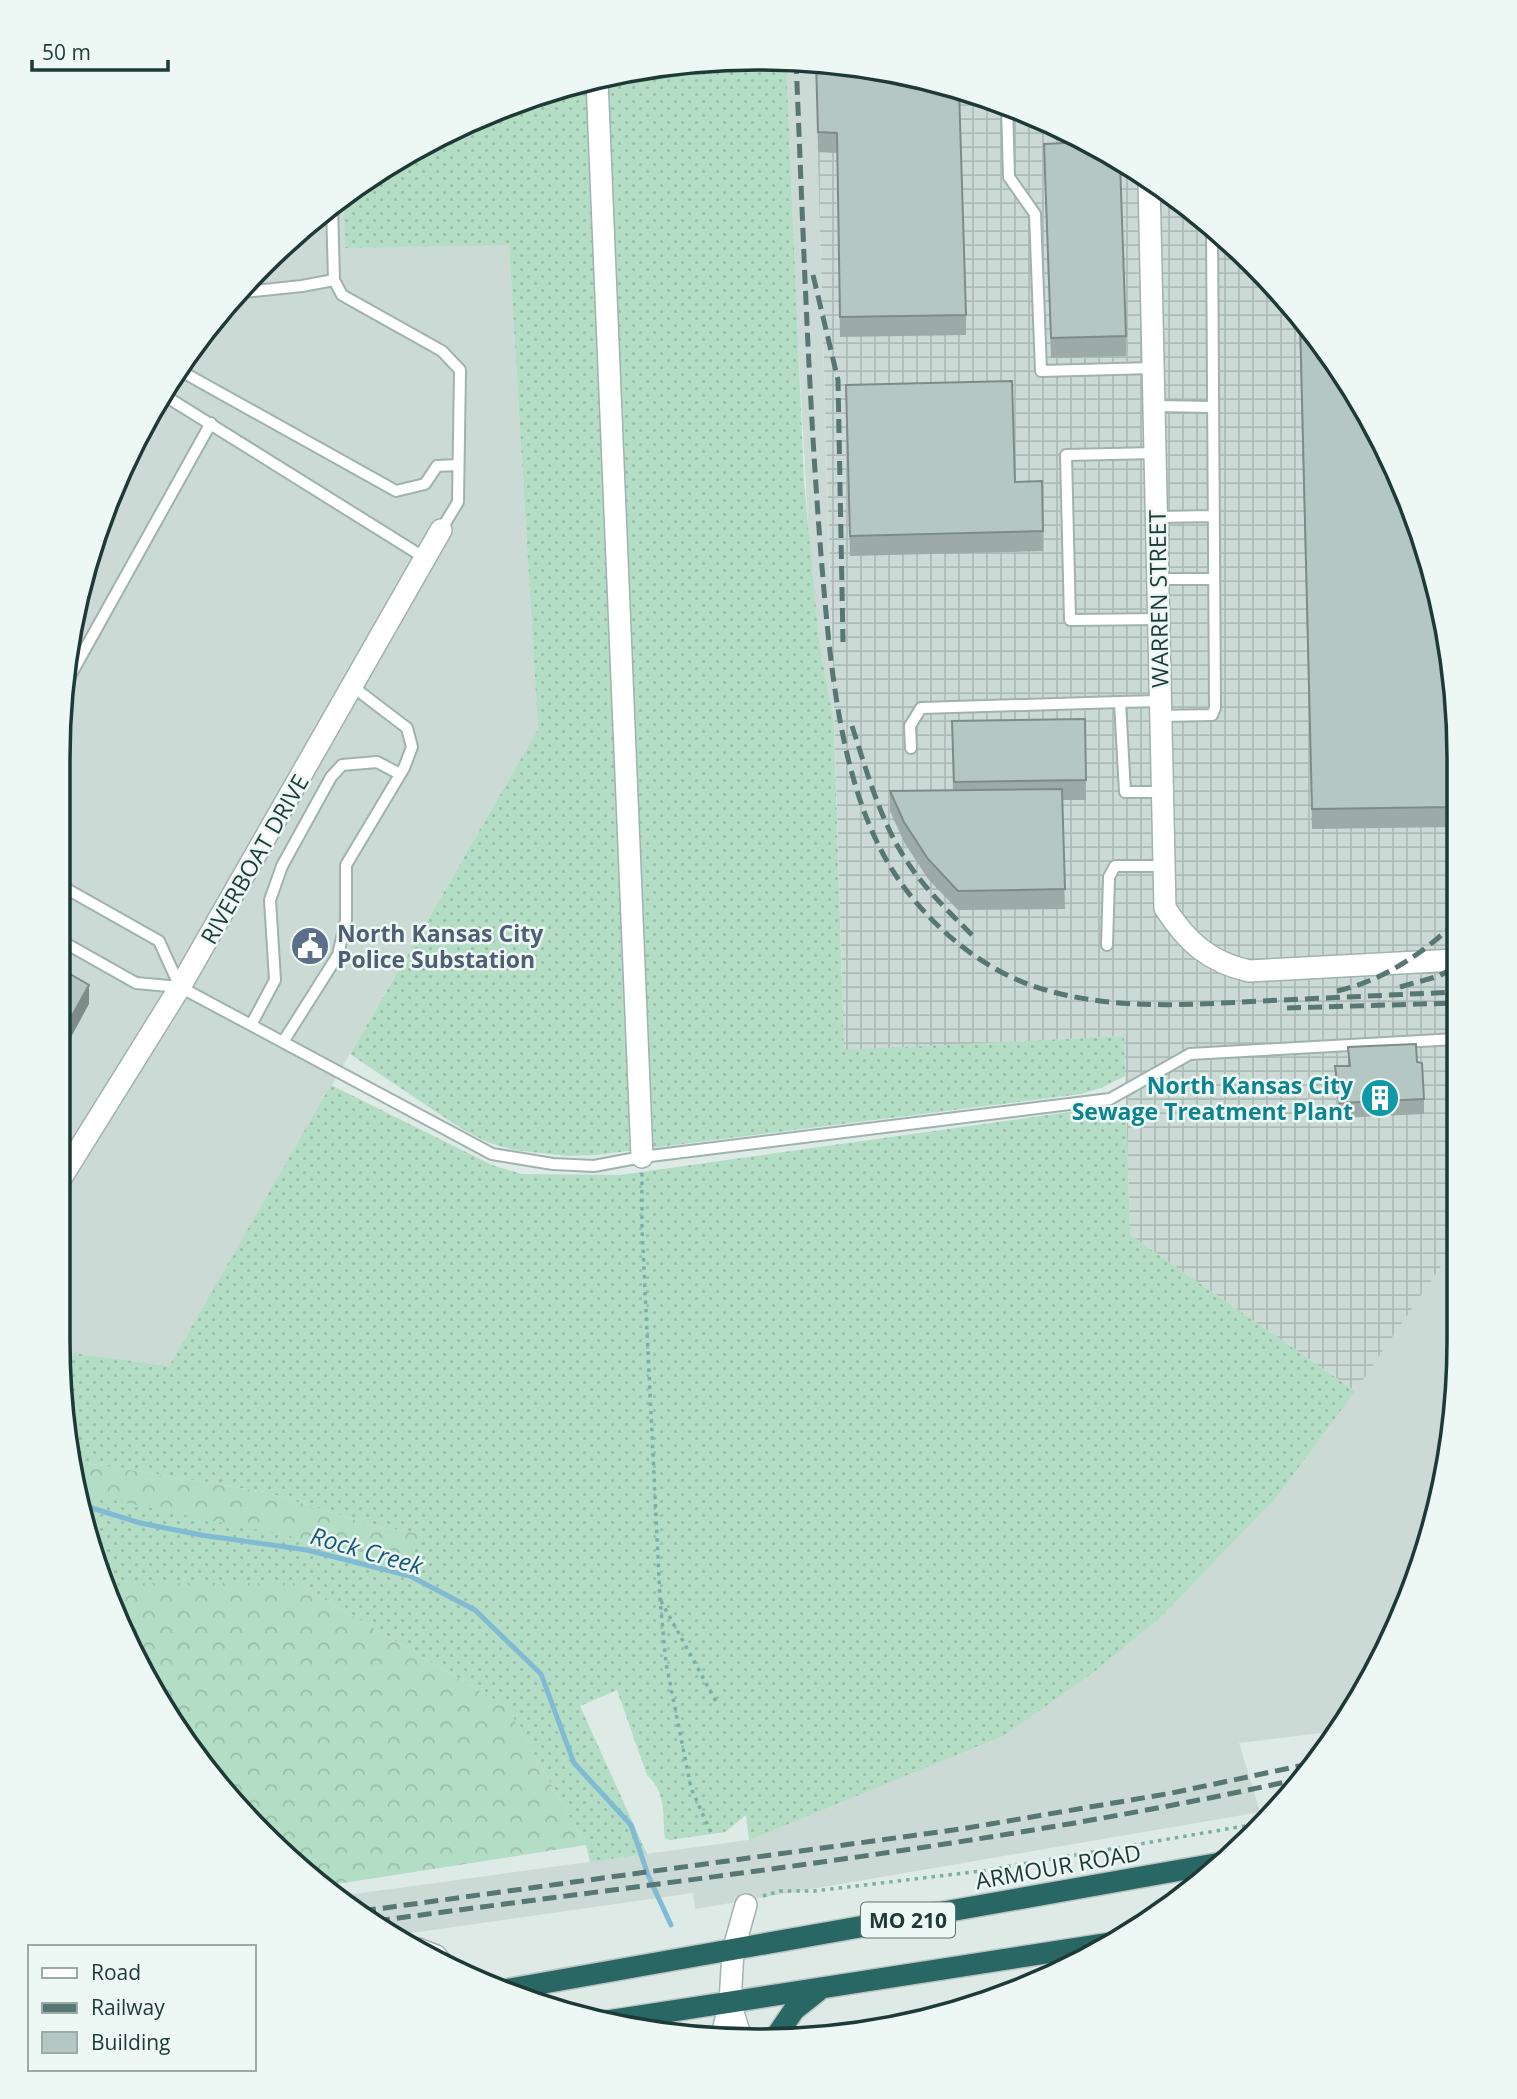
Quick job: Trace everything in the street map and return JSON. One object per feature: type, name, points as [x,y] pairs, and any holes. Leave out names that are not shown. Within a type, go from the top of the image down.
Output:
[{"type":"highway","name":"ARMOUR ROAD","points":[[733,1951],[1202,1866]]},
{"type":"highway","name":"MO 210","points":[[632,2017],[1083,1947]]},
{"type":"highway","name":"MO 210","points":[[523,1987],[733,1951]]},
{"type":"highway","points":[[781,2028],[794,2010],[820,1989]]},
{"type":"highway","points":[[641,2016],[646,2019]]},
{"type":"street","points":[[597,89],[642,1157]]},
{"type":"street","name":"WARREN STREET","points":[[1153,194],[1153,368],[1165,908],[1179,930],[1209,957],[1228,967],[1249,971],[1447,960]]},
{"type":"street","name":"RIVERBOAT DRIVE","points":[[70,1164],[180,987],[441,530]]},
{"type":"street","points":[[724,2028],[730,2003],[733,1951],[746,1905]]},
{"type":"street","points":[[730,2003],[738,2029]]},
{"type":"lane","points":[[1007,117],[1009,177],[1035,214],[1041,370],[1153,368]]},
{"type":"lane","points":[[332,218],[334,280],[342,295],[442,351],[460,370],[458,502],[441,530]]},
{"type":"lane","points":[[911,748],[910,726],[920,708],[1119,702],[1212,716],[1215,708],[1212,241]]},
{"type":"lane","points":[[254,291],[334,280]]},
{"type":"lane","points":[[187,374],[396,491],[425,484],[437,466],[458,465]]},
{"type":"lane","points":[[171,400],[425,558]]},
{"type":"lane","points":[[1154,406],[1213,407]]},
{"type":"lane","points":[[77,664],[211,424]]},
{"type":"lane","points":[[1155,453],[1066,455],[1070,620],[1159,618]]},
{"type":"lane","points":[[1156,517],[1214,516]]},
{"type":"lane","points":[[1158,579],[1214,579]]},
{"type":"lane","points":[[283,1042],[338,955],[346,920],[346,865],[400,774],[412,747],[407,728],[352,686]]},
{"type":"lane","points":[[1119,702],[1125,792],[1162,792]]},
{"type":"lane","points":[[251,1025],[275,980],[270,900],[282,866],[331,777],[342,765],[377,762],[400,774]]},
{"type":"lane","points":[[1107,945],[1109,877],[1115,866],[1164,866]]},
{"type":"lane","points":[[70,891],[159,941],[180,987]]},
{"type":"lane","points":[[70,946],[136,983],[180,987],[492,1154],[554,1164],[594,1166],[642,1157],[1110,1099],[1190,1054],[1447,1040]]},
{"type":"path","points":[[642,1157],[642,1242],[660,1599],[677,1729],[691,1788],[712,1835]]},
{"type":"path","points":[[660,1599],[718,1705]]},
{"type":"path","points":[[746,1905],[780,1891],[814,1891],[982,1871],[1246,1826]]},
{"type":"shaded area","points":[[786,71],[815,72],[834,725],[819,641],[810,558]]},
{"type":"shaded area","points":[[815,72],[893,83],[980,107],[1063,141],[1141,186],[1178,212],[1212,241],[1276,305],[1305,339],[1355,414],[1395,495],[1424,580],[1434,624],[1446,713],[1447,1258],[1355,1391],[1130,1235],[1124,1036],[844,1051]]},
{"type":"shaded area","points":[[343,209],[345,248],[509,244],[538,729],[169,1366],[70,1353],[71,713],[83,624],[93,580],[122,495],[162,414],[186,376],[212,339],[241,305],[272,272],[339,212]]},
{"type":"shaded area","points":[[1447,1257],[1446,1386],[1441,1430],[1424,1519],[1410,1562],[1376,1645],[1355,1685],[1324,1733],[1239,1743],[1259,1812],[695,1909],[693,1893],[408,1933],[350,1895],[748,1840],[819,1810],[1098,1669],[1160,1618],[1276,1498]]},
{"type":"green space","points":[[713,71],[786,71],[804,482],[819,641],[834,725],[844,1050],[1124,1036],[1125,1076],[1081,1094],[596,1155],[569,1156],[513,1150],[487,1142],[460,1128],[350,1054],[538,729],[509,245],[345,248],[343,209],[414,162],[495,122],[580,93],[624,83]]},
{"type":"green space","points":[[331,1085],[492,1165],[522,1174],[620,1175],[1126,1104],[1130,1235],[1355,1391],[1276,1498],[1160,1618],[1098,1669],[1005,1735],[749,1840],[746,1815],[725,1832],[670,1840],[665,1838],[661,1797],[647,1775],[617,1690],[580,1706],[647,1854],[590,1862],[586,1845],[507,1707],[297,1583],[114,1583],[87,1494],[427,1535],[379,1527],[265,1492],[81,1462],[71,1386],[70,1353],[169,1366]]},
{"type":"green space","points":[[81,1462],[265,1492],[379,1527],[428,1535],[405,1560],[88,1495]]},
{"type":"green space","points":[[114,1583],[297,1583],[507,1707],[586,1845],[336,1884],[272,1827],[212,1760],[162,1685],[141,1645]]},
{"type":"building","points":[[816,72],[893,83],[959,100],[966,315],[840,317],[837,133],[818,132]]},
{"type":"building","points":[[1067,143],[1120,173],[1126,336],[1051,338],[1044,144]]},
{"type":"building","points":[[1300,334],[1355,414],[1395,495],[1424,580],[1434,624],[1446,713],[1447,807],[1312,809]]},
{"type":"building","points":[[1012,381],[1015,482],[1042,481],[1043,531],[850,536],[846,385]]},
{"type":"building","points":[[1085,719],[1086,780],[954,782],[952,721]]},
{"type":"building","points":[[1062,789],[1065,889],[958,891],[928,859],[904,822],[890,791]]},
{"type":"building","points":[[70,974],[89,985],[70,1019]]},
{"type":"building","name":"North Kansas City Sewage Treatment Plant","points":[[1416,1044],[1417,1062],[1422,1063],[1424,1099],[1340,1103],[1335,1066],[1350,1066],[1348,1047]]},
{"type":"waterway","name":"Rock Creek","points":[[90,1508],[140,1523],[201,1535],[307,1550],[410,1576],[475,1610],[541,1674],[574,1763],[631,1825],[648,1875],[671,1925]]},
{"type":"railway","points":[[796,71],[813,431],[832,667],[854,781],[866,817],[894,872],[926,913],[965,949],[1010,976],[1061,994],[1118,1003],[1175,1005],[1447,992]]},
{"type":"railway","points":[[813,275],[838,380],[843,642]]},
{"type":"railway","points":[[852,726],[879,806],[901,852],[925,885],[972,935]]},
{"type":"railway","points":[[1337,991],[1370,981],[1400,965],[1447,930]]},
{"type":"railway","points":[[1400,987],[1447,972]]},
{"type":"railway","points":[[1287,1008],[1447,1003]]},
{"type":"railway","points":[[371,1910],[961,1829],[1172,1793],[1300,1766]]},
{"type":"railway","points":[[386,1920],[958,1842],[1189,1802],[1287,1782]]},
{"type":"place","name":"North Kansas City Police Substation","points":[[310,946]]},
{"type":"place","name":"North Kansas City Sewage Treatment Plant","points":[[1380,1098]]}]
